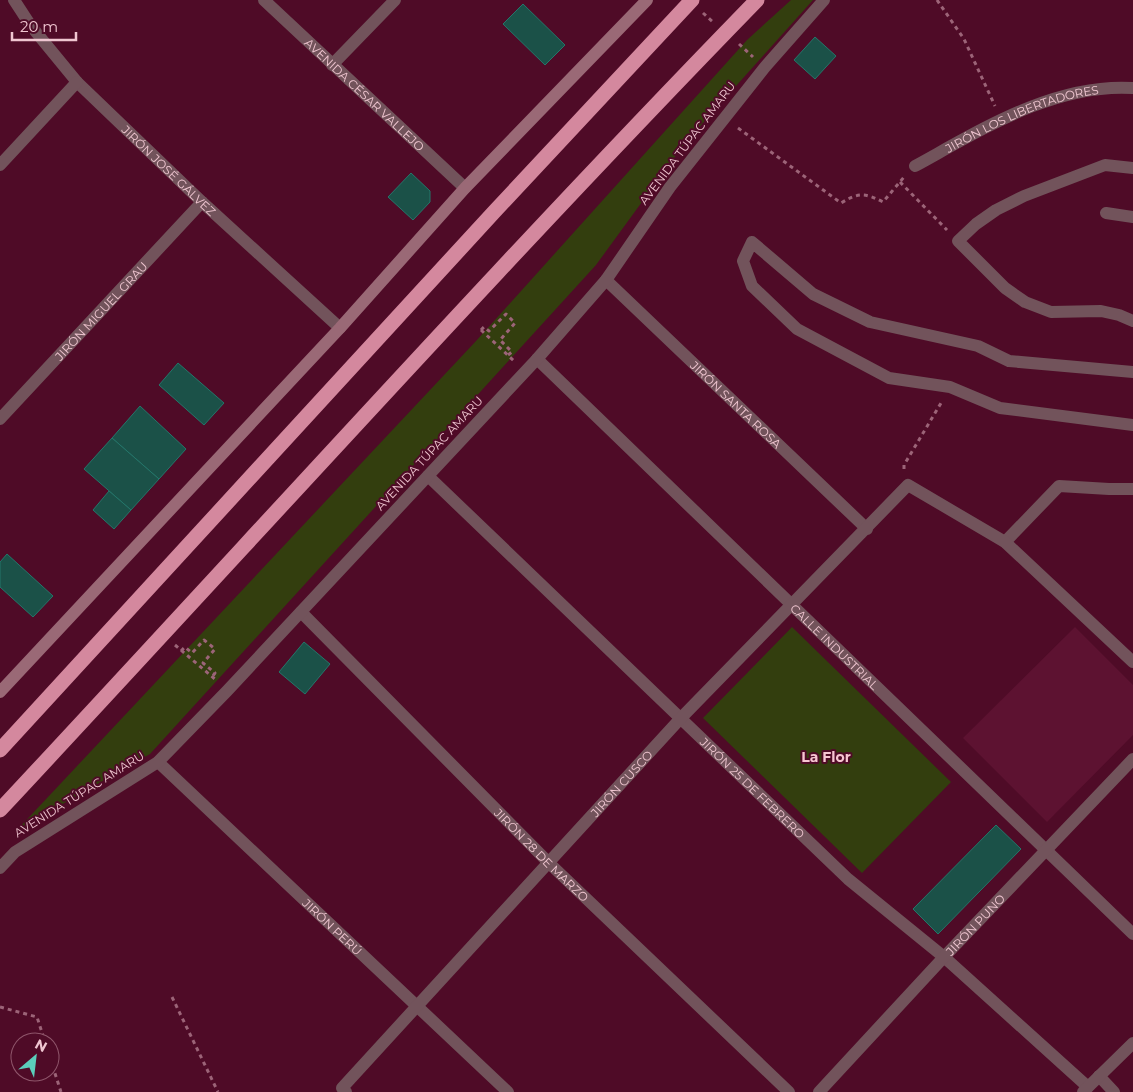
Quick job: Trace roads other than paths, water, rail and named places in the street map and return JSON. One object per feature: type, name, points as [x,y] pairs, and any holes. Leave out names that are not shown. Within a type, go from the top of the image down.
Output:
[{"type":"highway","points":[[0,810],[460,311],[757,0]]},
{"type":"highway","points":[[0,750],[494,212],[691,1]]},
{"type":"street","name":"JIRÓN JOSÉ GÁLVEZ","points":[[14,0],[31,26],[76,82],[202,202],[340,328]]},
{"type":"street","name":"AVENIDA CÉSAR VALLEJO","points":[[264,0],[465,188]]},
{"type":"street","points":[[332,65],[395,0]]},
{"type":"street","points":[[0,692],[340,328],[465,188],[647,0]]},
{"type":"street","name":"AVENIDA TÚPAC AMARU","points":[[0,868],[15,852],[158,762],[301,612],[537,360],[606,280],[670,187],[771,60],[824,0]]},
{"type":"street","points":[[0,165],[76,82]]},
{"type":"street","name":"JIRÓN LOS LIBERTADORES","points":[[915,166],[1002,120],[1036,105],[1080,92],[1133,88]]},
{"type":"street","points":[[1133,168],[1105,165],[1024,196],[996,210],[976,224],[958,241],[1005,288],[1025,302],[1051,312],[1101,311],[1119,315],[1133,321]]},
{"type":"street","name":"JIRÓN MIGUEL GRAU","points":[[0,419],[202,202]]},
{"type":"street","points":[[1106,213],[1133,217]]},
{"type":"street","points":[[1133,372],[1009,361],[978,346],[870,322],[813,294],[752,242],[742,261],[752,286],[797,329],[889,378],[950,387],[1000,408],[1133,425]]},
{"type":"street","name":"JIRÓN SANTA ROSA","points":[[606,280],[867,529]]},
{"type":"street","name":"CALLE INDUSTRIAL","points":[[537,360],[1133,934]]},
{"type":"street","name":"JIRÓN 25 DE FEBRERO","points":[[428,476],[852,883],[944,957],[1086,1089]]},
{"type":"street","name":"JIRÓN CUSCO","points":[[344,1090],[417,1006],[680,719],[908,485],[1005,542]]},
{"type":"street","points":[[1133,489],[1059,486],[1005,542],[1133,662]]},
{"type":"street","name":"JIRÓN 28 DE MARZO","points":[[301,612],[549,863],[789,1092]]},
{"type":"street","name":"JIRÓN PUNO","points":[[819,1092],[944,957],[1133,759]]},
{"type":"street","name":"JIRÓN PERÚ","points":[[158,762],[508,1092]]},
{"type":"street","points":[[1086,1089],[1133,1044]]},
{"type":"street","points":[[1099,1076],[1114,1092]]},
{"type":"district","name":"La Flor","points":[[826,757]]}]
